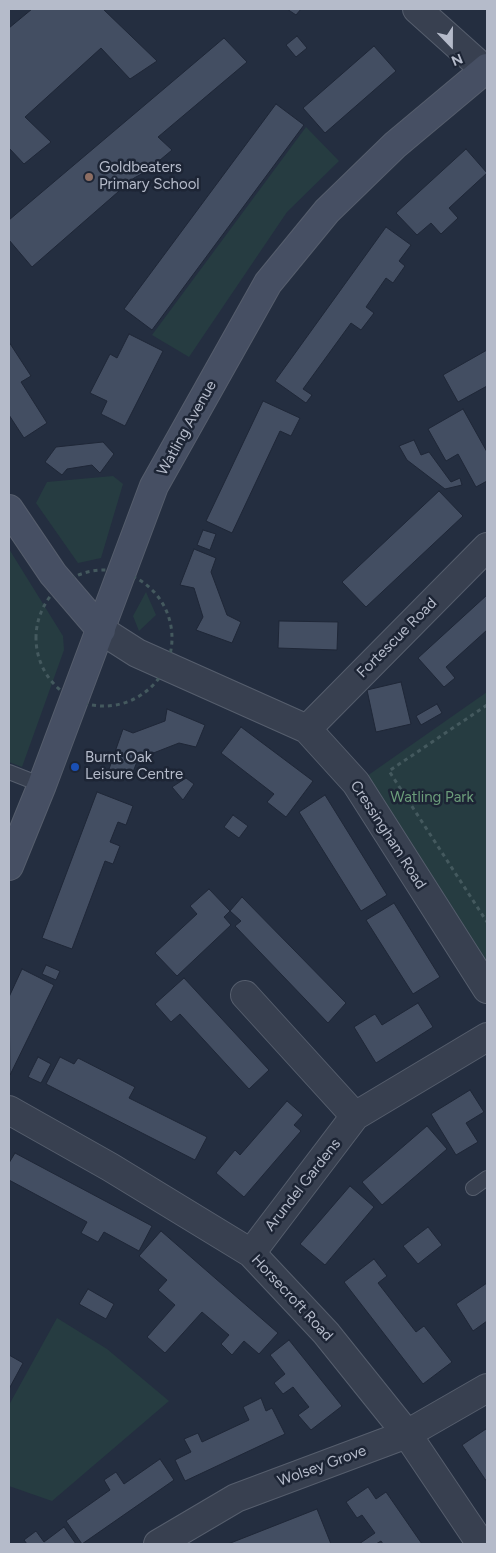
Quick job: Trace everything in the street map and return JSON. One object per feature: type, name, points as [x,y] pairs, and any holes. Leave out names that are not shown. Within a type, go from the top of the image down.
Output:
[{"type":"street","points":[[417,9],[486,69]]},
{"type":"street","name":"Watling Avenue","points":[[9,866],[42,785],[154,486],[268,283],[334,204],[395,145],[486,69]]},
{"type":"street","points":[[9,509],[53,574],[101,630]]},
{"type":"street","name":"Fortescue Road","points":[[307,729],[487,547]]},
{"type":"street","name":"Cressingham Road","points":[[101,630],[137,653],[307,729],[356,783],[487,989]]},
{"type":"street","points":[[245,995],[355,1116]]},
{"type":"street","name":"Arundel Gardens","points":[[250,1253],[355,1116],[487,1036]]},
{"type":"street","name":"Horsecroft Road","points":[[9,1110],[110,1167],[250,1253],[326,1333],[407,1434],[481,1544]]},
{"type":"street","name":"Wolsey Grove","points":[[158,1544],[236,1498],[407,1434],[487,1388]]},
{"type":"lane","points":[[9,772],[42,785]]},
{"type":"lane","points":[[473,1188],[487,1178]]},
{"type":"path","points":[[487,705],[389,772],[487,922]]},
{"type":"green space","points":[[306,127],[339,161],[287,212],[189,357],[152,335]]},
{"type":"green space","points":[[113,476],[123,484],[101,558],[78,563],[36,503],[47,482]]},
{"type":"green space","points":[[9,549],[63,636],[64,650],[22,767],[9,762]]},
{"type":"green space","points":[[146,592],[156,615],[139,631],[133,616]]},
{"type":"green space","name":"Watling Park","points":[[487,692],[487,990],[357,783]]},
{"type":"green space","points":[[57,1318],[107,1349],[169,1401],[52,1501],[9,1486],[9,1405]]},
{"type":"building","points":[[32,9],[103,9],[157,61],[130,79],[101,48],[25,117],[51,142],[24,164],[9,148],[9,28]]},
{"type":"building","points":[[287,9],[301,9],[296,15]]},
{"type":"building","points":[[297,36],[307,48],[296,57],[286,45]]},
{"type":"building","points":[[224,38],[247,62],[158,137],[172,150],[147,171],[134,178],[32,267],[9,240],[9,220]]},
{"type":"building","points":[[374,46],[396,71],[325,133],[303,108]]},
{"type":"building","points":[[276,104],[304,125],[152,330],[124,309]]},
{"type":"building","points":[[466,149],[487,173],[449,208],[458,218],[441,234],[431,223],[417,235],[396,213]]},
{"type":"building","points":[[386,227],[411,245],[399,261],[405,266],[393,283],[386,278],[366,307],[374,313],[361,330],[351,323],[303,389],[312,395],[306,403],[275,381]]},
{"type":"building","points":[[129,334],[163,351],[125,426],[101,414],[107,401],[90,393],[110,354],[117,358]]},
{"type":"building","points":[[9,342],[31,376],[21,382],[47,423],[24,438],[9,415]]},
{"type":"building","points":[[487,350],[487,386],[458,402],[443,375]]},
{"type":"building","points":[[263,401],[300,418],[291,436],[280,431],[232,533],[206,521]]},
{"type":"building","points":[[463,409],[487,452],[487,481],[476,487],[458,454],[446,461],[428,429]]},
{"type":"building","points":[[414,440],[421,455],[429,452],[451,482],[460,478],[462,485],[445,489],[407,460],[399,446]]},
{"type":"building","points":[[103,442],[114,454],[100,473],[92,465],[67,469],[62,475],[45,462],[56,447]]},
{"type":"building","points":[[439,491],[463,516],[366,607],[342,582]]},
{"type":"building","points":[[203,530],[216,534],[210,550],[197,545]]},
{"type":"building","points":[[194,549],[216,558],[211,572],[227,615],[241,622],[232,643],[196,630],[203,617],[194,588],[180,585]]},
{"type":"building","points":[[487,595],[487,630],[446,667],[455,678],[444,687],[418,658]]},
{"type":"building","points":[[279,621],[338,622],[337,650],[278,648]]},
{"type":"building","points":[[401,682],[411,724],[376,732],[367,690]]},
{"type":"building","points":[[437,704],[442,713],[421,725],[416,716]]},
{"type":"building","points":[[167,709],[205,725],[196,747],[179,743],[138,759],[130,780],[108,772],[123,729],[133,733],[165,721]]},
{"type":"building","points":[[241,727],[313,781],[286,817],[267,802],[274,794],[221,753]]},
{"type":"building","points":[[186,778],[194,784],[183,800],[172,787]]},
{"type":"building","points":[[97,792],[133,806],[126,825],[118,822],[110,842],[120,846],[113,864],[105,861],[72,949],[42,938]]},
{"type":"building","points":[[325,795],[387,895],[361,911],[299,812]]},
{"type":"building","points":[[233,815],[248,826],[239,838],[224,827]]},
{"type":"building","points":[[209,889],[230,911],[224,917],[231,925],[177,976],[155,953],[197,914],[190,906]]},
{"type":"building","points":[[242,897],[346,1003],[328,1023],[235,926],[241,921],[230,911]]},
{"type":"building","points":[[394,903],[440,977],[413,994],[366,920]]},
{"type":"building","points":[[46,965],[60,971],[56,980],[42,974]]},
{"type":"building","points":[[22,969],[54,985],[10,1075],[9,997]]},
{"type":"building","points":[[184,978],[269,1070],[249,1089],[180,1014],[171,1022],[155,1004]]},
{"type":"building","points":[[418,1003],[433,1027],[376,1063],[354,1027],[375,1014],[382,1025]]},
{"type":"building","points":[[38,1057],[51,1064],[41,1083],[28,1077]]},
{"type":"building","points":[[60,1057],[74,1064],[78,1058],[135,1087],[129,1098],[207,1137],[195,1160],[46,1084]]},
{"type":"building","points":[[470,1090],[484,1112],[466,1123],[478,1142],[456,1155],[431,1114]]},
{"type":"building","points":[[287,1101],[303,1115],[294,1125],[301,1131],[244,1197],[216,1173],[235,1150],[240,1155]]},
{"type":"building","points":[[427,1126],[447,1149],[382,1205],[362,1182]]},
{"type":"building","points":[[15,1153],[152,1226],[139,1251],[104,1232],[98,1242],[81,1233],[87,1222],[9,1180],[9,1163]]},
{"type":"building","points":[[350,1186],[374,1207],[325,1265],[300,1244]]},
{"type":"building","points":[[428,1227],[442,1245],[418,1264],[403,1246]]},
{"type":"building","points":[[161,1231],[278,1333],[259,1354],[244,1341],[232,1355],[221,1344],[229,1335],[202,1312],[165,1353],[147,1337],[175,1305],[158,1290],[167,1280],[139,1256]]},
{"type":"building","points":[[374,1259],[387,1276],[378,1283],[416,1332],[424,1326],[452,1362],[423,1384],[344,1282]]},
{"type":"building","points":[[487,1283],[487,1321],[473,1331],[456,1304]]},
{"type":"building","points":[[88,1289],[114,1304],[106,1319],[79,1304]]},
{"type":"building","points":[[289,1340],[342,1406],[311,1430],[298,1415],[309,1407],[293,1387],[283,1394],[274,1383],[285,1374],[270,1355]]},
{"type":"building","points":[[9,1355],[23,1363],[9,1389]]},
{"type":"building","points":[[261,1398],[266,1411],[272,1408],[285,1434],[185,1481],[175,1460],[191,1452],[184,1439],[198,1433],[202,1442],[249,1420],[243,1407]]},
{"type":"building","points":[[486,1429],[487,1431],[487,1482],[462,1445]]},
{"type":"building","points":[[160,1459],[174,1480],[82,1544],[66,1521],[110,1490],[104,1480],[116,1472],[124,1484]]},
{"type":"building","points":[[368,1487],[376,1499],[386,1492],[422,1544],[383,1544],[381,1541],[376,1544],[359,1544],[375,1533],[362,1515],[357,1518],[346,1502]]},
{"type":"building","points":[[317,1509],[331,1544],[228,1544]]},
{"type":"building","points":[[64,1527],[76,1544],[27,1544],[24,1540],[36,1531],[44,1542]]},
{"type":"place","name":"Goldbeaters Primary School","points":[[89,177]]},
{"type":"place","name":"Burnt Oak Leisure Centre","points":[[75,767]]}]
